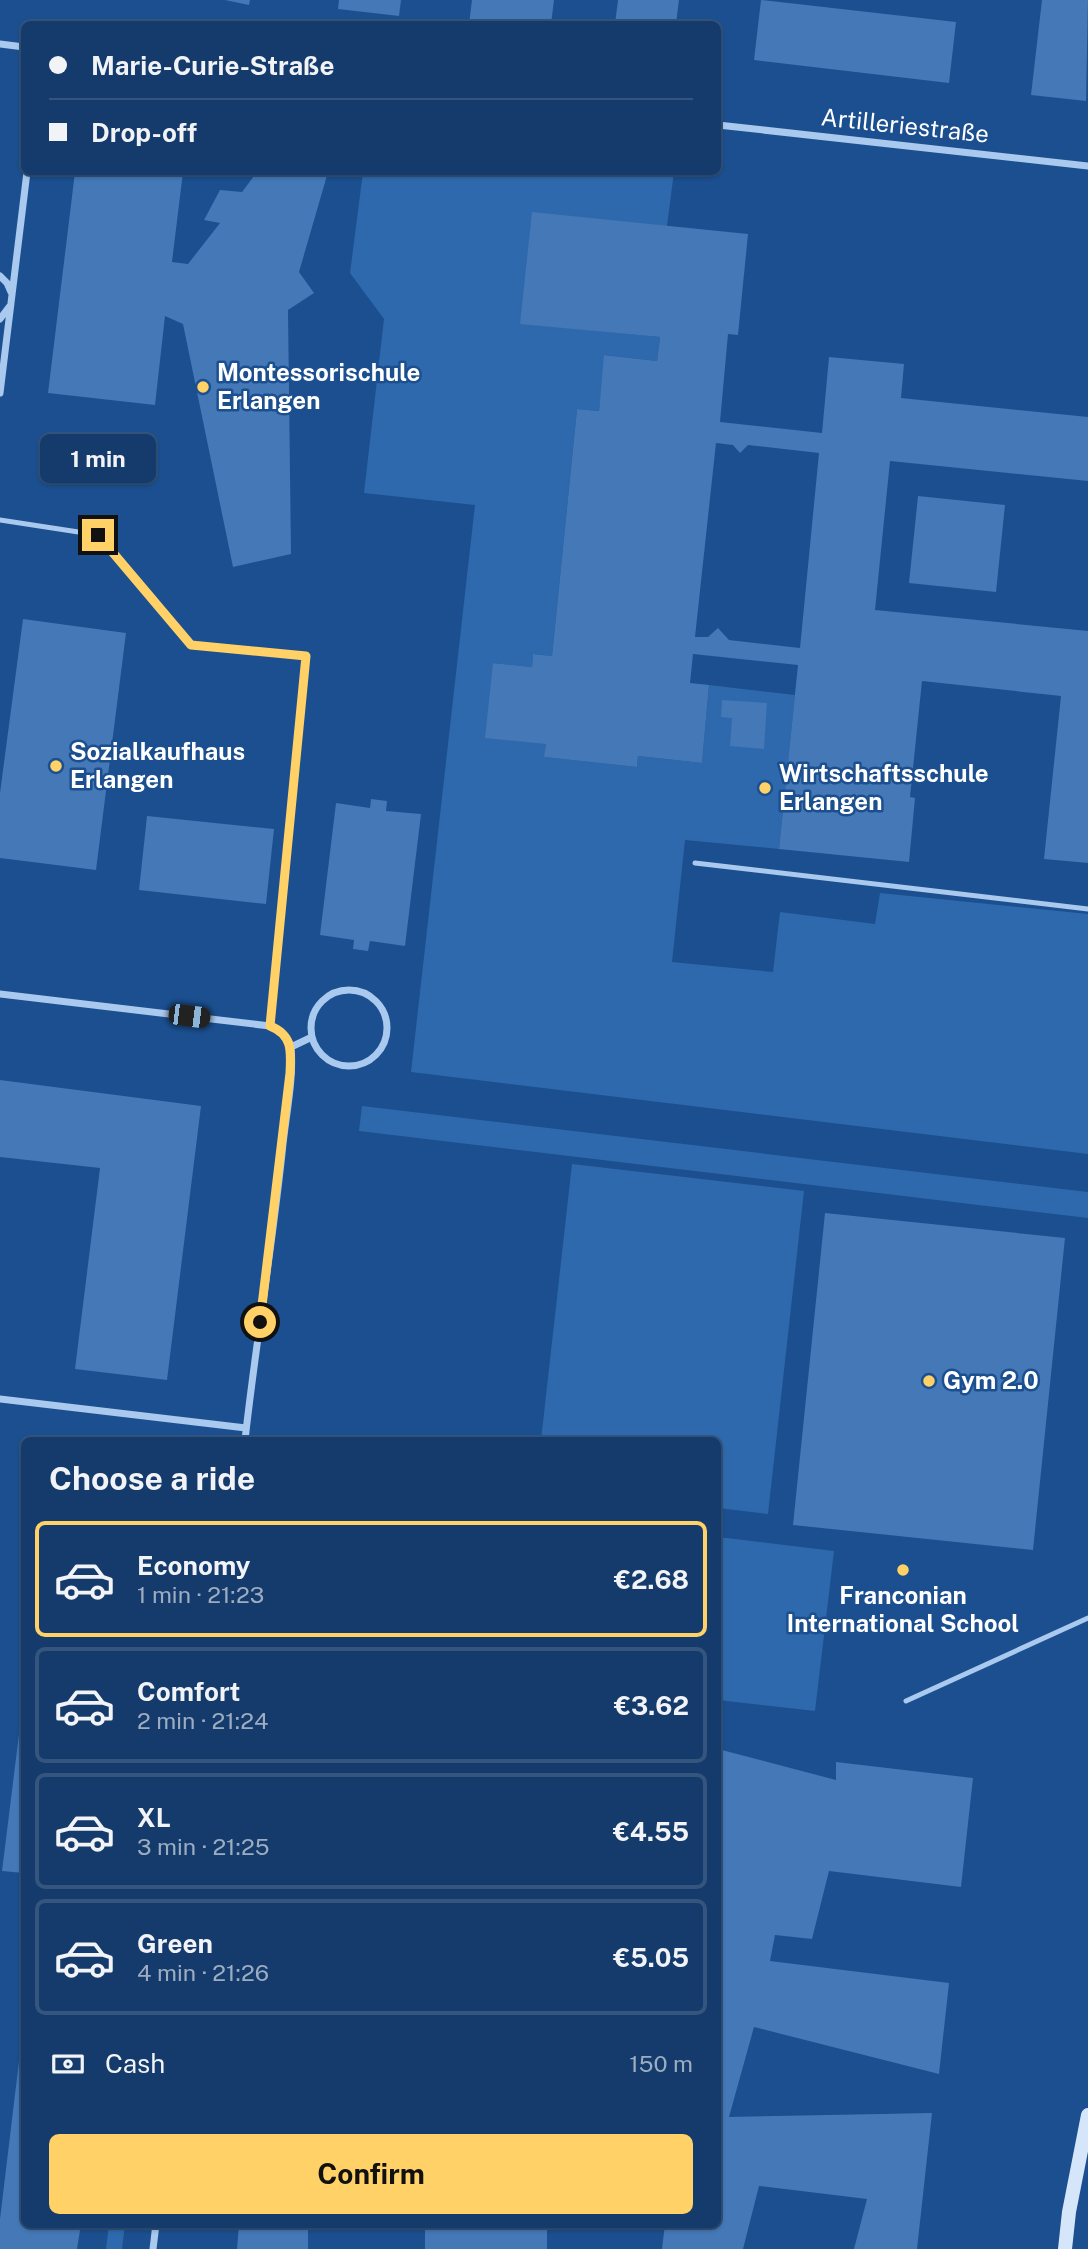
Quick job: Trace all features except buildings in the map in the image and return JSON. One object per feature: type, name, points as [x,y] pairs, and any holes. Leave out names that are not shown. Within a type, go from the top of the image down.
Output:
[{"type":"main road","points":[[1065,2249],[1069,2212],[1088,2115]]},
{"type":"street","points":[[0,44],[21,47]]},
{"type":"street","name":"Artilleriestraße","points":[[721,125],[1088,166]]},
{"type":"street","points":[[0,393],[27,175]]},
{"type":"street","points":[[0,276],[9,287],[11,299],[6,313],[0,318]]},
{"type":"street","points":[[341,990],[367,994],[381,1008],[386,1021],[386,1035],[378,1052],[357,1065],[338,1063],[326,1058],[312,1037],[315,1010],[323,1000],[341,990]]},
{"type":"street","points":[[0,994],[270,1026],[285,1035],[291,1047],[281,1162],[245,1437]]},
{"type":"street","points":[[291,1047],[312,1037]]},
{"type":"street","points":[[0,1399],[246,1428]]},
{"type":"street","points":[[153,2249],[156,2228]]},
{"type":"lane","points":[[0,520],[98,535],[191,645],[306,656],[270,1026]]},
{"type":"lane","points":[[695,863],[1088,909]]},
{"type":"lane","points":[[906,1701],[1088,1618]]},
{"type":"shaded area","points":[[363,175],[674,175],[667,226],[521,323],[660,337],[657,361],[605,355],[599,411],[577,409],[552,656],[533,654],[532,667],[493,663],[546,744],[545,757],[637,767],[638,756],[702,763],[709,685],[795,695],[779,849],[685,840],[672,962],[773,972],[780,912],[875,924],[880,893],[1088,914],[1088,1154],[411,1072],[475,505],[364,493],[384,319],[350,273]]},
{"type":"shaded area","points":[[362,1106],[1088,1192],[1088,1218],[359,1131]]},
{"type":"shaded area","points":[[572,1164],[804,1191],[768,1514],[721,1508],[721,1437],[541,1437]]},
{"type":"shaded area","points":[[721,1537],[834,1551],[815,1711],[721,1700]]},
{"type":"shaded area","points":[[109,2228],[125,2228],[122,2249],[106,2249]]},
{"type":"place","name":"Montessorischule Erlangen","points":[[203,387]]},
{"type":"place","name":"Sozialkaufhaus Erlangen","points":[[56,766]]},
{"type":"place","name":"Wirtschaftsschule Erlangen","points":[[765,788]]},
{"type":"place","name":"Gym 2.0","points":[[929,1381]]},
{"type":"place","name":"Franconian International School","points":[[903,1570]]},
{"type":"route","points":[[98,535],[191,645],[306,656],[270,1026],[285,1035],[291,1047],[290,1073],[260,1322]]}]
